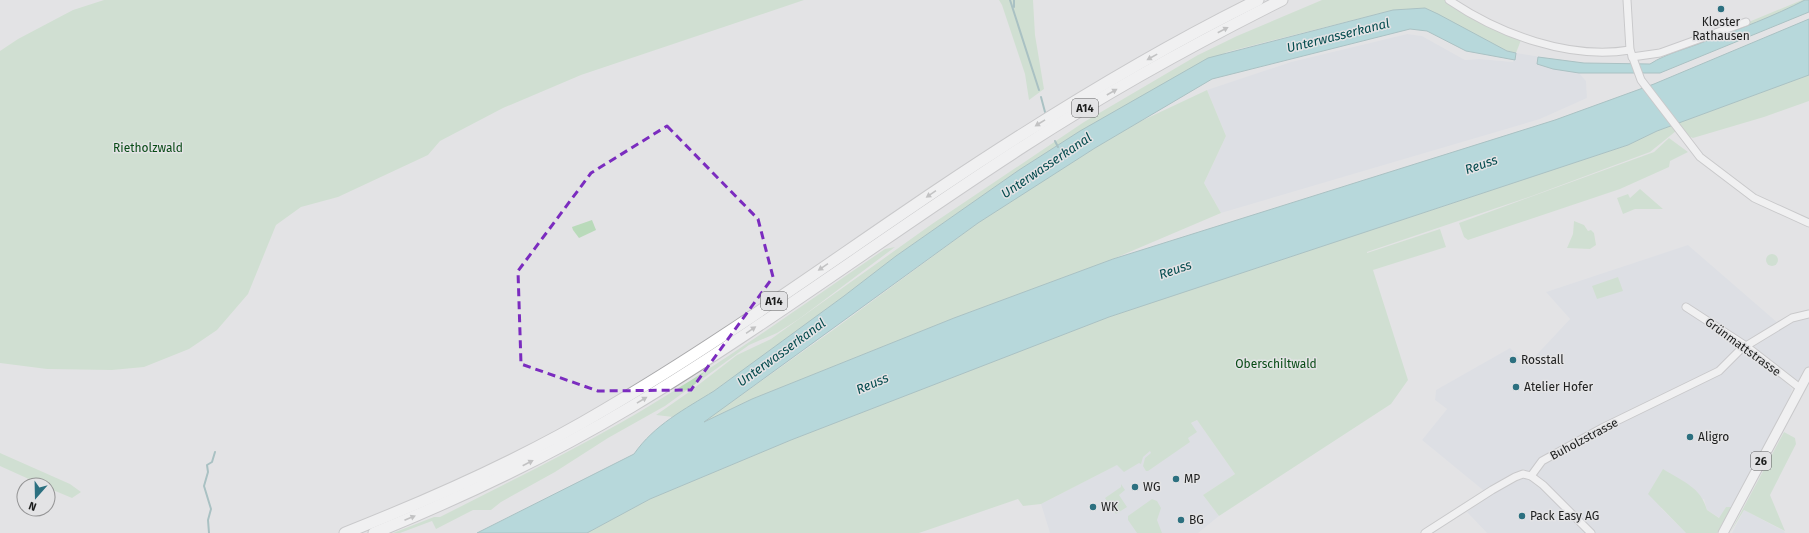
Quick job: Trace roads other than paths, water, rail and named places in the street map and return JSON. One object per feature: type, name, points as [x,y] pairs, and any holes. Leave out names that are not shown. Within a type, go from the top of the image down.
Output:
[{"type":"highway","name":"A14","points":[[345,533],[468,481],[599,413],[705,347],[955,178],[1058,112],[1149,58],[1258,0]]},
{"type":"highway","name":"A14","points":[[374,533],[438,506],[512,471],[630,407],[719,351],[960,187],[1063,121],[1169,59],[1282,0]]},
{"type":"main road","name":"26","points":[[1723,533],[1809,372]]},
{"type":"street","points":[[1449,0],[1484,22],[1526,38],[1578,51],[1607,53],[1632,57],[1660,53],[1746,22]]},
{"type":"street","points":[[1627,0],[1632,57],[1639,75],[1643,83],[1704,161],[1754,198],[1809,223]]},
{"type":"street","name":"Grünmattstrasse","points":[[1686,307],[1746,346],[1800,388]]},
{"type":"street","name":"Buholzstrasse","points":[[1530,476],[1542,461],[1602,428],[1719,371],[1735,354],[1746,346],[1792,318],[1809,314]]},
{"type":"street","points":[[1425,533],[1515,477],[1523,474],[1530,476],[1543,485],[1591,533]]},
{"type":"water","points":[[1805,0],[1809,0],[1809,12],[1660,73],[1579,73],[1553,69],[1537,64],[1538,57],[1584,63],[1650,64],[1670,54],[1757,22]]},
{"type":"water","points":[[1425,8],[1507,51],[1516,53],[1515,60],[1466,51],[1427,31],[1410,29],[1212,79],[1095,148],[978,223],[704,422],[752,399],[954,318],[1113,259],[1555,120],[1654,84],[1809,19],[1809,75],[1657,131],[1628,145],[1109,317],[791,440],[650,499],[587,533],[477,533],[634,454],[660,426],[714,391],[896,256],[1019,170],[1080,131],[1208,58],[1393,10]]},
{"type":"waterway","points":[[1010,0],[1039,90]]},
{"type":"waterway","points":[[1014,0],[1014,7]]},
{"type":"waterway","points":[[1041,97],[1045,112]]},
{"type":"waterway","name":"Unterwasserkanal","points":[[1055,141],[1058,147]]},
{"type":"waterway","points":[[209,533],[208,520],[211,509],[204,486],[208,472],[207,465],[212,462],[215,452]]},
{"type":"place","name":"Kloster Rathausen","points":[[1721,9]]},
{"type":"place","name":"Rosstall","points":[[1513,360]]},
{"type":"place","name":"Atelier Hofer","points":[[1516,387]]},
{"type":"place","name":"Aligro","points":[[1690,437]]},
{"type":"place","name":"MP","points":[[1176,479]]},
{"type":"place","name":"WG","points":[[1135,487]]},
{"type":"place","name":"WK","points":[[1093,507]]},
{"type":"place","name":"Pack Easy AG","points":[[1522,516]]},
{"type":"place","name":"BG","points":[[1181,520]]},
{"type":"park label","name":"Rietholzwald","points":[[148,148]]},
{"type":"park label","name":"Oberschiltwald","points":[[1276,364]]},
{"type":"water label","name":"Reuss","points":[[1481,164]]},
{"type":"water label","name":"Reuss","points":[[1175,269]]},
{"type":"water label","name":"Reuss","points":[[872,383]]}]
